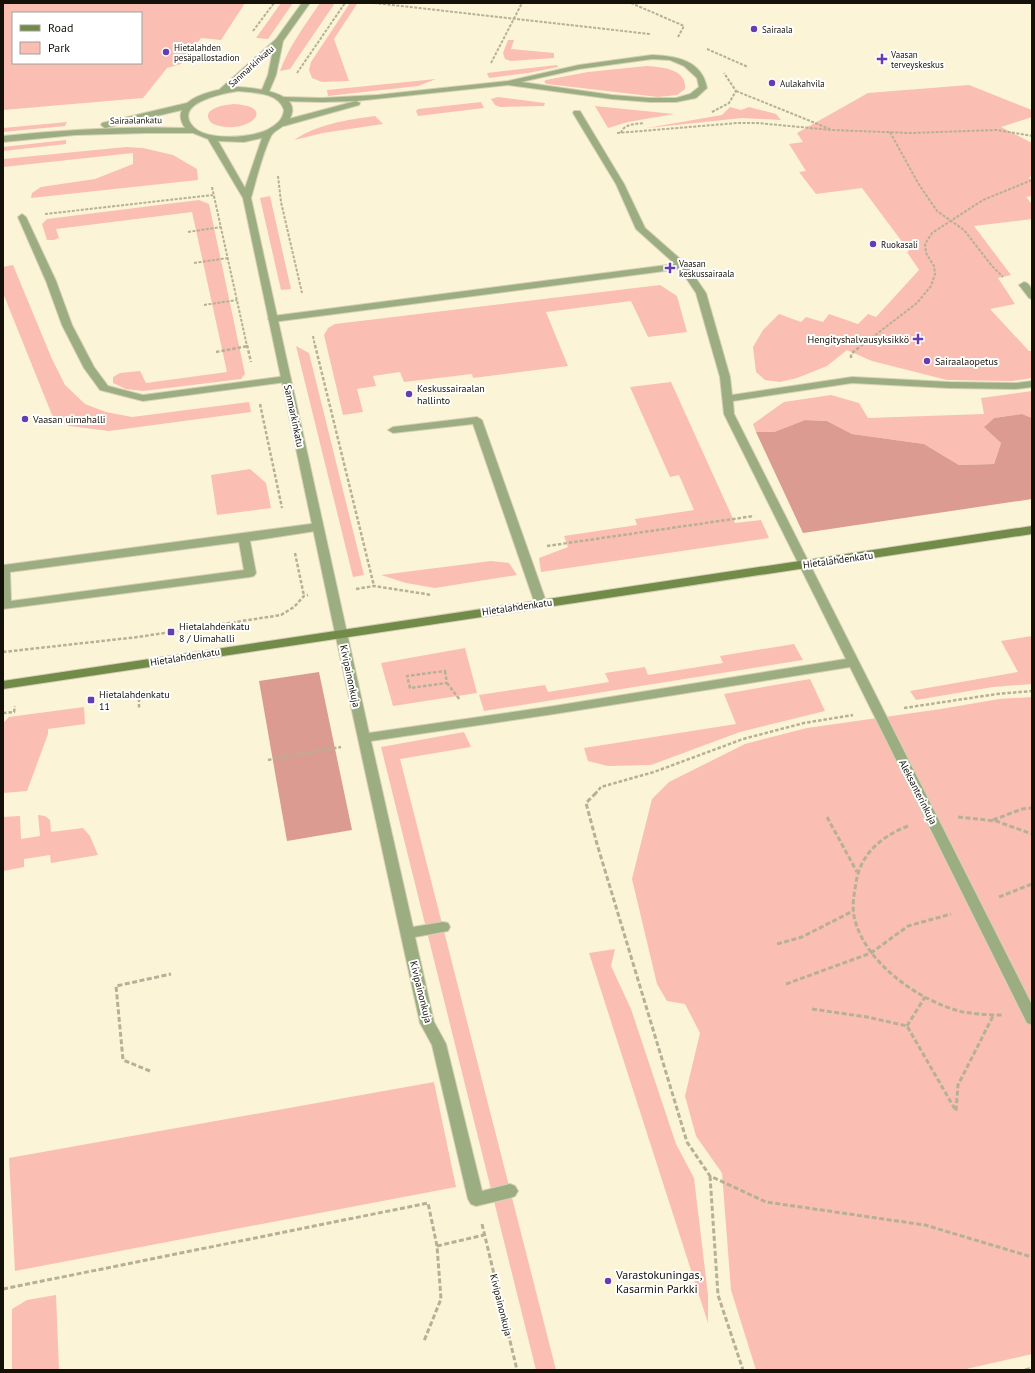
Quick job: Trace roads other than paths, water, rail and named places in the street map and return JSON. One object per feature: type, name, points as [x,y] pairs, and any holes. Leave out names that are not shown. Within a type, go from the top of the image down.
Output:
[{"type":"main road","name":"Hietalahdenkatu","points":[[3,685],[1032,530]]},
{"type":"street","name":"Sanmarkinkatu","points":[[223,91],[279,41],[306,3]]},
{"type":"street","name":"Sanmarkinkatu","points":[[265,92],[272,75],[279,41]]},
{"type":"street","points":[[223,91],[238,89],[265,92],[282,99],[322,100],[377,97],[508,83],[579,67],[652,57],[671,58],[687,64],[701,77],[703,88],[693,96],[676,100],[650,100],[612,97],[508,83]]},
{"type":"street","name":"Sairaalankatu","points":[[79,131],[191,105],[210,94],[223,91]]},
{"type":"street","name":"Sairaalankatu","points":[[3,139],[79,131],[162,130],[194,131],[212,138],[231,140],[250,138],[268,133],[284,123],[377,97]]},
{"type":"street","points":[[282,99],[288,107],[288,115],[284,123]]},
{"type":"street","points":[[191,105],[185,114],[186,123],[194,131]]},
{"type":"street","name":"Aleksanterinkuja","points":[[577,113],[620,184],[641,229],[683,266],[701,293],[725,377],[729,414],[852,662],[1031,1016]]},
{"type":"street","name":"Sanmarkinkatu","points":[[247,198],[259,156],[268,133]]},
{"type":"street","name":"Sanmarkinkatu","points":[[212,138],[247,198],[341,633]]},
{"type":"street","points":[[22,217],[51,280],[67,325],[89,368],[104,388],[143,398],[286,379]]},
{"type":"street","points":[[273,319],[683,266]]},
{"type":"street","points":[[1024,285],[1032,296]]},
{"type":"street","points":[[727,399],[852,380],[949,385],[1015,386],[1032,384]]},
{"type":"street","points":[[393,430],[477,420],[541,604]]},
{"type":"street","points":[[244,538],[250,573],[5,606],[4,569],[244,538],[318,526]]},
{"type":"street","name":"Kivipainonkuja","points":[[341,633],[427,1022],[439,1044],[476,1199],[510,1191]]},
{"type":"street","points":[[364,740],[852,662]]},
{"type":"street","points":[[407,933],[443,927]]},
{"type":"place","name":"Sairaala","points":[[754,29]]},
{"type":"place","name":"Hietalahden pesäpallostadion","points":[[166,52]]},
{"type":"place","name":"Vaasan terveyskeskus","points":[[882,59]]},
{"type":"place","name":"Aulakahvila","points":[[772,83]]},
{"type":"place","name":"Ruokasali","points":[[873,244]]},
{"type":"place","name":"Vaasan keskussairaala","points":[[670,268]]},
{"type":"place","name":"Hengityshalvausyksikkö","points":[[918,339]]},
{"type":"place","name":"Sairaalaopetus","points":[[927,361]]},
{"type":"place","name":"Keskussairaalan hallinto","points":[[409,394]]},
{"type":"place","name":"Vaasan uimahalli","points":[[25,419]]},
{"type":"place","name":"Hietalahdenkatu 8 / Uimahalli","points":[[171,632]]},
{"type":"place","name":"Hietalahdenkatu 11","points":[[91,700]]},
{"type":"place","name":"Varastokuningas, Kasarmin Parkki","points":[[608,1281]]}]
